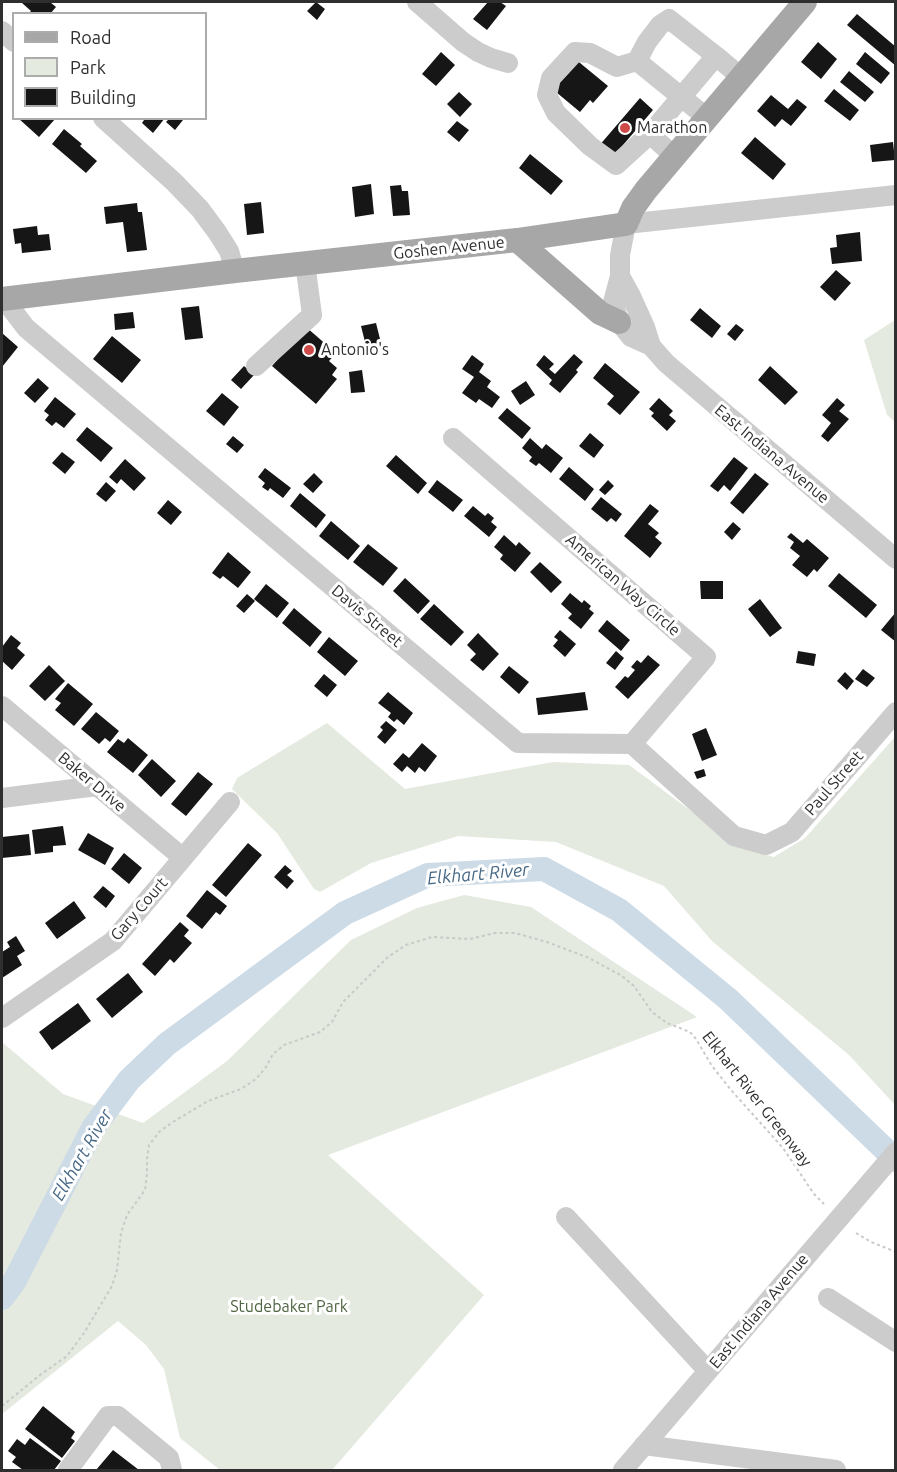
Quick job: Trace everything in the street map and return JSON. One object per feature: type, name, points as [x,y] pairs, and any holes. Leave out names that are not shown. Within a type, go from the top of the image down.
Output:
[{"type":"main road","points":[[626,224],[633,208],[646,190],[802,3]]},
{"type":"main road","name":"Goshen Avenue","points":[[3,299],[517,240],[626,224]]},
{"type":"main road","points":[[517,240],[600,313],[619,322]]},
{"type":"street","points":[[417,2],[463,42],[478,52],[508,63]]},
{"type":"street","points":[[716,56],[650,134],[616,165],[590,146],[556,112],[547,95],[551,78],[575,52],[590,53],[617,67],[637,61],[647,42],[669,19],[716,56],[741,77]]},
{"type":"street","points":[[637,61],[706,117]]},
{"type":"street","points":[[105,120],[174,182],[200,209],[229,251],[235,271]]},
{"type":"street","points":[[650,134],[674,156]]},
{"type":"street","name":"Goshen Avenue","points":[[626,224],[896,195]]},
{"type":"street","points":[[619,322],[613,302],[620,276],[620,255],[626,224]]},
{"type":"street","points":[[256,366],[312,315],[305,263]]},
{"type":"street","name":"East Indiana Avenue","points":[[620,276],[645,327],[651,346],[666,363],[896,559]]},
{"type":"street","name":"Davis Street","points":[[3,299],[27,328],[518,743],[632,744]]},
{"type":"street","name":"East Indiana Avenue","points":[[619,322],[631,337],[651,346]]},
{"type":"street","name":"American Way Circle","points":[[453,438],[706,657],[632,744]]},
{"type":"street","name":"Baker Drive","points":[[2,706],[183,858]]},
{"type":"street","name":"Paul Street","points":[[632,744],[734,836],[766,845],[792,832],[896,712]]},
{"type":"street","points":[[2,798],[97,786]]},
{"type":"street","name":"Gary Court","points":[[2,1018],[113,941],[230,802]]},
{"type":"street","name":"East Indiana Avenue","points":[[623,1470],[896,1152]]},
{"type":"street","points":[[566,1217],[708,1371]]},
{"type":"street","points":[[828,1298],[896,1342]]},
{"type":"street","points":[[68,1470],[108,1416],[118,1416],[169,1458],[172,1470]]},
{"type":"street","points":[[644,1445],[836,1470]]},
{"type":"path","name":"Elkhart River Greenway","points":[[2,1406],[67,1356],[84,1333],[112,1286],[117,1270],[121,1233],[127,1215],[144,1191],[150,1145],[160,1131],[208,1101],[241,1089],[256,1079],[273,1054],[284,1045],[320,1032],[332,1022],[343,1002],[388,957],[406,945],[432,937],[470,939],[495,933],[515,933],[589,958],[622,976],[634,986],[652,1012],[667,1023],[690,1032],[712,1066],[783,1148],[814,1194],[824,1204]]},
{"type":"path","points":[[856,1233],[896,1252]]},
{"type":"green space","points":[[895,320],[895,422],[887,415],[864,340]]},
{"type":"green space","points":[[327,723],[405,789],[553,762],[629,765],[741,848],[774,857],[805,838],[895,737],[895,1105],[849,1055],[712,941],[664,886],[556,842],[458,836],[371,863],[320,892],[314,889],[277,833],[232,789],[237,778]]},
{"type":"green space","name":"Studebaker Park","points":[[464,895],[531,907],[697,1017],[328,1155],[484,1295],[332,1470],[220,1470],[180,1438],[164,1369],[146,1345],[118,1321],[2,1414],[2,1042],[63,1094],[143,1123],[227,1061],[351,940],[417,908]]},
{"type":"building","points":[[50,2],[56,7],[52,12],[30,12],[22,3]]},
{"type":"building","points":[[316,2],[325,9],[317,20],[307,11]]},
{"type":"building","points":[[488,2],[500,2],[506,6],[487,30],[473,19]]},
{"type":"building","points":[[857,14],[896,47],[896,66],[847,25]]},
{"type":"building","points":[[818,42],[837,59],[821,79],[801,62]]},
{"type":"building","points":[[441,52],[455,65],[436,86],[422,74]]},
{"type":"building","points":[[865,52],[890,73],[881,84],[856,64]]},
{"type":"building","points":[[574,58],[608,86],[593,103],[590,100],[580,112],[550,87]]},
{"type":"building","points":[[849,71],[874,92],[865,102],[840,82]]},
{"type":"building","points":[[834,89],[859,110],[850,121],[824,101]]},
{"type":"building","points":[[459,92],[472,104],[460,117],[447,104]]},
{"type":"building","points":[[771,95],[788,109],[797,99],[807,107],[791,126],[782,119],[775,127],[757,111]]},
{"type":"building","points":[[640,98],[653,110],[612,158],[598,147]]},
{"type":"building","points":[[20,120],[54,120],[39,137]]},
{"type":"building","points":[[144,120],[163,120],[153,133],[142,123]]},
{"type":"building","points":[[168,120],[183,120],[175,130],[166,122]]},
{"type":"building","points":[[457,121],[469,130],[459,142],[447,132]]},
{"type":"building","points":[[64,129],[97,161],[86,173],[52,144]]},
{"type":"building","points":[[755,137],[786,164],[773,180],[741,153]]},
{"type":"building","points":[[893,142],[895,160],[872,162],[870,145]]},
{"type":"building","points":[[530,154],[563,181],[551,195],[519,168]]},
{"type":"building","points":[[371,184],[374,214],[355,217],[352,187]]},
{"type":"building","points":[[401,185],[402,191],[408,191],[410,215],[393,216],[390,186]]},
{"type":"building","points":[[261,202],[264,233],[247,235],[244,204]]},
{"type":"building","points":[[137,203],[138,212],[142,212],[147,250],[127,252],[123,222],[106,224],[104,207]]},
{"type":"building","points":[[37,226],[38,235],[49,234],[51,250],[22,253],[21,243],[15,244],[13,229]]},
{"type":"building","points":[[860,232],[862,261],[832,264],[830,248],[837,247],[836,235]]},
{"type":"building","points":[[836,270],[851,283],[835,301],[820,287]]},
{"type":"building","points":[[199,306],[203,338],[185,340],[181,308]]},
{"type":"building","points":[[700,308],[721,326],[712,338],[690,320]]},
{"type":"building","points":[[133,312],[135,328],[115,330],[114,314]]},
{"type":"building","points":[[376,323],[381,343],[366,346],[361,326]]},
{"type":"building","points":[[736,324],[744,330],[735,341],[727,334]]},
{"type":"building","points":[[306,327],[336,353],[329,361],[337,368],[332,375],[337,379],[316,404],[272,366]]},
{"type":"building","points":[[2,333],[18,347],[2,367]]},
{"type":"building","points":[[112,336],[141,360],[122,383],[93,359]]},
{"type":"building","points":[[574,354],[583,362],[576,370],[578,372],[560,393],[549,384],[552,380],[536,365],[544,355],[554,364],[549,369],[555,374]]},
{"type":"building","points":[[472,355],[484,364],[479,372],[491,381],[487,387],[500,397],[492,408],[479,399],[476,403],[462,393],[474,377],[462,369]]},
{"type":"building","points":[[605,363],[640,392],[620,415],[607,404],[614,396],[593,378]]},
{"type":"building","points":[[244,366],[254,375],[241,389],[231,380]]},
{"type":"building","points":[[770,366],[798,392],[785,405],[758,380]]},
{"type":"building","points":[[362,370],[365,392],[351,393],[349,372]]},
{"type":"building","points":[[38,378],[49,388],[35,403],[24,393]]},
{"type":"building","points":[[526,381],[535,395],[520,405],[511,391]]},
{"type":"building","points":[[222,393],[239,407],[224,426],[206,411]]},
{"type":"building","points":[[55,397],[76,414],[64,428],[56,422],[52,426],[45,420],[49,415],[44,411]]},
{"type":"building","points":[[659,398],[673,411],[669,415],[676,421],[667,431],[651,416],[654,413],[649,409]]},
{"type":"building","points":[[837,398],[845,405],[839,411],[849,419],[828,442],[821,436],[831,423],[822,415]]},
{"type":"building","points":[[507,408],[531,428],[522,439],[498,418]]},
{"type":"building","points":[[87,427],[113,448],[101,462],[76,440]]},
{"type":"building","points":[[590,433],[604,445],[594,458],[579,446]]},
{"type":"building","points":[[233,436],[244,445],[237,453],[226,444]]},
{"type":"building","points":[[530,438],[542,449],[546,444],[563,458],[551,473],[539,463],[536,466],[529,461],[532,457],[522,448]]},
{"type":"building","points":[[62,452],[75,462],[65,474],[52,463]]},
{"type":"building","points":[[396,455],[427,483],[418,494],[386,466]]},
{"type":"building","points":[[734,457],[748,468],[730,491],[724,485],[718,492],[710,486]]},
{"type":"building","points":[[125,459],[146,478],[134,491],[121,479],[117,484],[109,477]]},
{"type":"building","points":[[569,467],[594,489],[585,501],[559,479]]},
{"type":"building","points":[[265,468],[291,488],[283,498],[270,488],[268,491],[262,487],[265,483],[258,477]]},
{"type":"building","points":[[314,473],[323,482],[313,493],[303,484]]},
{"type":"building","points":[[755,473],[769,484],[743,514],[730,503]]},
{"type":"building","points":[[437,480],[463,500],[453,512],[428,492]]},
{"type":"building","points":[[608,480],[614,486],[605,495],[599,490]]},
{"type":"building","points":[[106,482],[116,491],[106,502],[96,494]]},
{"type":"building","points":[[300,493],[326,515],[316,528],[290,506]]},
{"type":"building","points":[[601,497],[622,514],[616,522],[611,518],[607,522],[591,509]]},
{"type":"building","points":[[168,500],[182,512],[171,525],[157,513]]},
{"type":"building","points":[[650,504],[659,511],[648,524],[659,533],[655,537],[662,543],[650,558],[624,536]]},
{"type":"building","points":[[473,506],[485,516],[488,513],[494,518],[491,522],[497,527],[489,537],[464,516]]},
{"type":"building","points":[[331,521],[360,546],[348,560],[319,536]]},
{"type":"building","points":[[733,522],[741,529],[732,540],[724,532]]},
{"type":"building","points":[[791,533],[803,543],[807,539],[829,558],[817,572],[814,569],[807,577],[792,565],[800,556],[790,548],[794,542],[787,537]]},
{"type":"building","points":[[504,535],[516,546],[519,542],[531,553],[515,572],[500,559],[503,555],[494,547]]},
{"type":"building","points":[[368,544],[398,568],[383,586],[353,562]]},
{"type":"building","points":[[228,552],[251,572],[238,588],[223,576],[220,579],[212,573]]},
{"type":"building","points":[[540,562],[562,582],[551,593],[530,572]]},
{"type":"building","points":[[839,573],[877,605],[866,618],[828,586]]},
{"type":"building","points":[[405,578],[430,601],[418,614],[393,591]]},
{"type":"building","points":[[700,581],[723,581],[723,599],[701,599]]},
{"type":"building","points":[[266,584],[289,603],[277,618],[254,599]]},
{"type":"building","points":[[570,593],[582,603],[584,600],[591,606],[589,609],[594,613],[581,629],[568,618],[572,614],[561,604]]},
{"type":"building","points":[[247,594],[255,601],[244,613],[236,606]]},
{"type":"building","points":[[760,599],[782,628],[770,637],[748,609]]},
{"type":"building","points":[[434,604],[464,632],[451,646],[420,619]]},
{"type":"building","points":[[294,608],[322,632],[310,647],[282,623]]},
{"type":"building","points":[[896,612],[896,642],[881,630]]},
{"type":"building","points":[[607,620],[630,640],[621,651],[598,631]]},
{"type":"building","points":[[560,630],[576,644],[565,657],[553,646],[558,640],[554,637]]},
{"type":"building","points":[[478,633],[499,654],[483,671],[470,660],[476,654],[467,645]]},
{"type":"building","points":[[11,635],[21,643],[17,648],[25,655],[12,670],[2,661],[2,647]]},
{"type":"building","points":[[329,637],[358,661],[345,676],[317,652]]},
{"type":"building","points":[[616,651],[624,658],[615,670],[606,663]]},
{"type":"building","points":[[798,651],[816,654],[814,666],[796,663]]},
{"type":"building","points":[[648,655],[660,665],[628,699],[615,687],[625,676],[628,678],[635,670],[631,667],[637,660],[641,663]]},
{"type":"building","points":[[49,665],[65,681],[45,701],[29,686]]},
{"type":"building","points":[[509,666],[529,682],[519,694],[500,677]]},
{"type":"building","points":[[863,669],[875,678],[867,687],[855,679]]},
{"type":"building","points":[[845,672],[854,681],[847,690],[837,681]]},
{"type":"building","points":[[324,674],[337,685],[327,697],[314,686]]},
{"type":"building","points":[[68,683],[93,704],[74,726],[55,710],[61,703],[55,699]]},
{"type":"building","points":[[388,692],[413,713],[404,725],[397,719],[394,722],[388,717],[391,713],[378,703]]},
{"type":"building","points":[[585,692],[588,710],[538,715],[536,698]]},
{"type":"building","points":[[96,712],[119,731],[110,742],[105,738],[99,744],[81,729]]},
{"type":"building","points":[[386,721],[397,730],[385,744],[377,737],[383,730],[380,727]]},
{"type":"building","points":[[706,728],[717,755],[702,761],[692,734]]},
{"type":"building","points":[[128,738],[148,755],[133,773],[107,752],[118,739],[124,743]]},
{"type":"building","points":[[422,743],[437,756],[425,772],[419,767],[415,773],[407,766],[402,772],[393,764],[403,753],[409,758]]},
{"type":"building","points":[[152,759],[176,781],[161,797],[138,775]]},
{"type":"building","points":[[704,769],[706,776],[697,779],[694,772]]},
{"type":"building","points":[[198,772],[213,784],[186,816],[171,804]]},
{"type":"building","points":[[63,826],[66,845],[53,846],[53,852],[35,854],[32,830]]},
{"type":"building","points":[[88,833],[114,848],[105,865],[78,850]]},
{"type":"building","points":[[29,834],[31,855],[2,858],[2,837]]},
{"type":"building","points":[[248,843],[262,855],[226,897],[212,885]]},
{"type":"building","points":[[124,853],[142,868],[129,884],[111,869]]},
{"type":"building","points":[[285,865],[292,871],[287,875],[294,881],[287,889],[274,877]]},
{"type":"building","points":[[103,886],[115,896],[106,908],[93,897]]},
{"type":"building","points":[[207,890],[227,906],[220,915],[216,912],[202,929],[186,916]]},
{"type":"building","points":[[74,901],[86,918],[57,939],[45,923]]},
{"type":"building","points":[[180,922],[189,930],[184,936],[192,943],[174,963],[170,959],[155,976],[142,964]]},
{"type":"building","points":[[16,936],[25,951],[17,956],[22,965],[2,978],[2,952],[10,947],[7,942]]},
{"type":"building","points":[[128,973],[143,992],[112,1018],[96,999]]},
{"type":"building","points":[[78,1003],[91,1021],[52,1050],[39,1032]]},
{"type":"building","points":[[43,1406],[75,1432],[71,1438],[75,1441],[62,1458],[25,1429]]},
{"type":"building","points":[[30,1438],[61,1461],[54,1470],[23,1470],[12,1462],[16,1457],[8,1451],[17,1439],[25,1445]]},
{"type":"building","points":[[113,1450],[139,1470],[96,1470]]},
{"type":"waterway","name":"Elkhart River","points":[[2,1298],[14,1282],[93,1128],[129,1080],[167,1044],[345,913],[428,875],[544,869],[619,910],[728,999],[896,1160]]},
{"type":"place","name":"Marathon","points":[[625,128]]},
{"type":"place","name":"Antonio's","points":[[309,350]]}]
